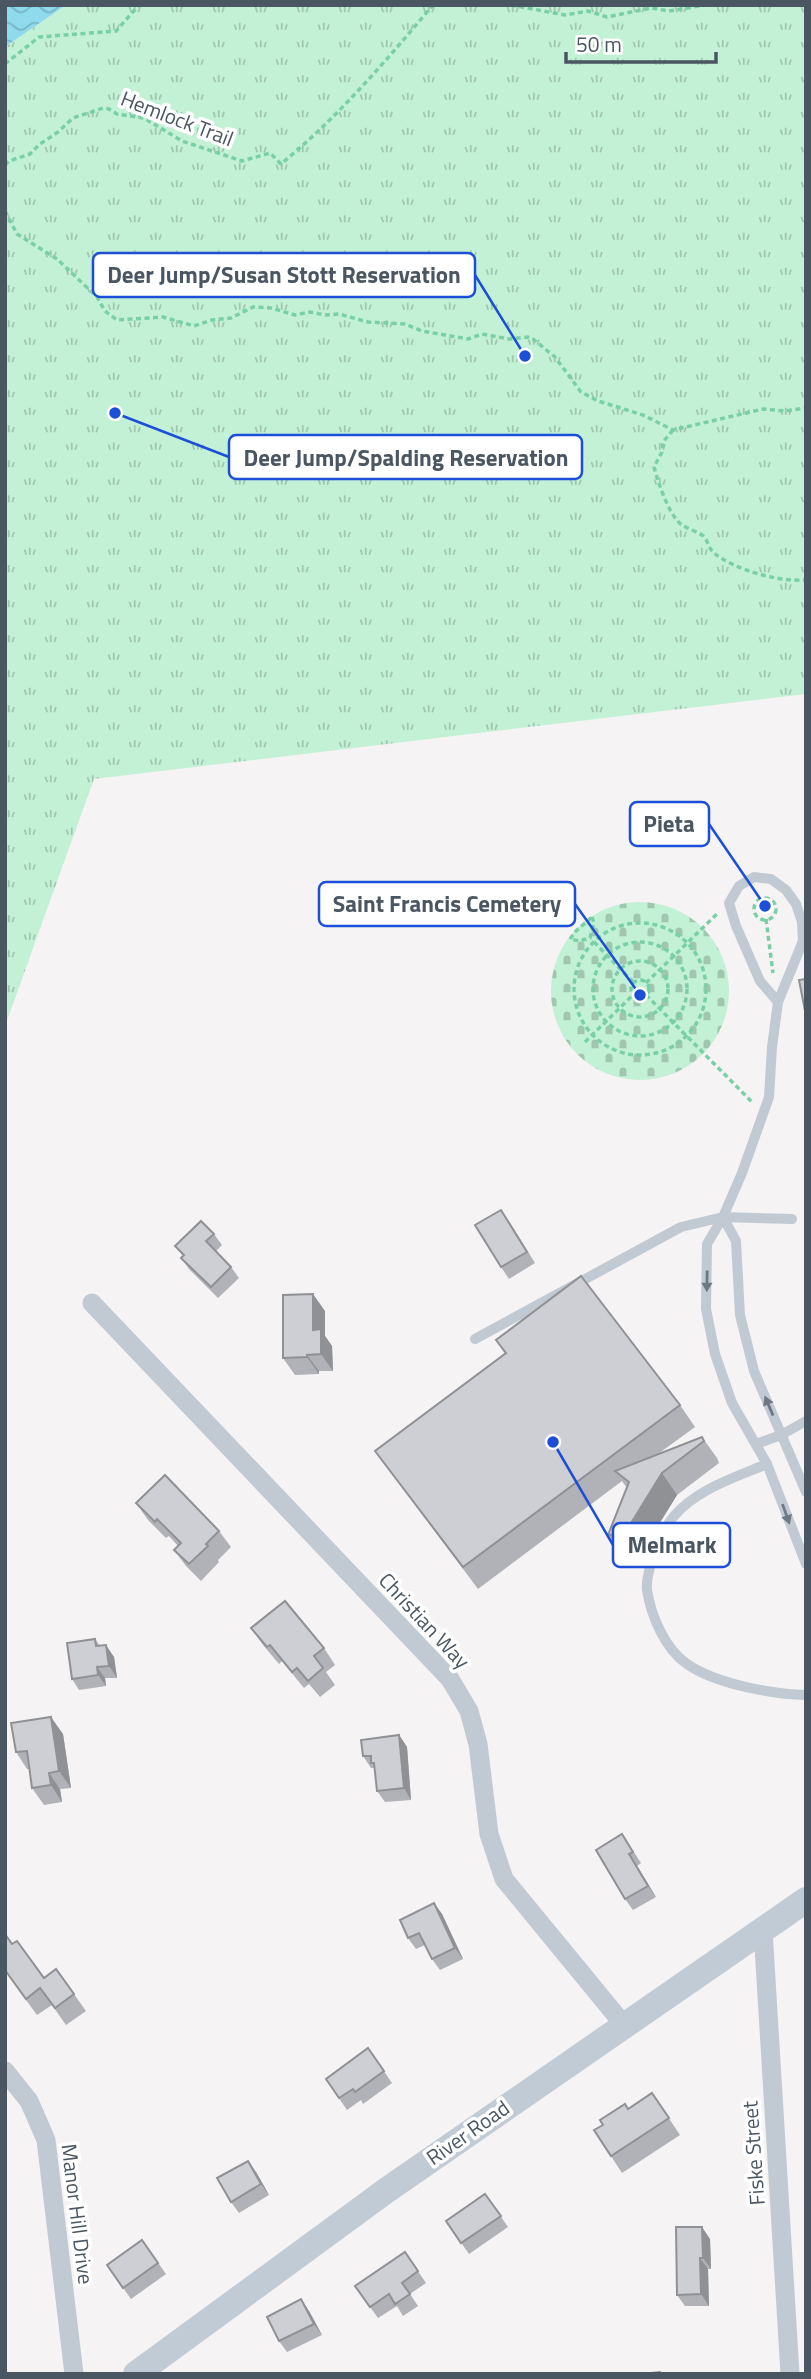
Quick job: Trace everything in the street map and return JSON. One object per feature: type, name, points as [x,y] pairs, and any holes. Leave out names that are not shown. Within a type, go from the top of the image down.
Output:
[{"type":"main road","name":"River Road","points":[[136,2374],[387,2190],[806,1900]]},
{"type":"street","name":"Christian Way","points":[[92,1303],[450,1679],[468,1711],[478,1744],[489,1834],[504,1879],[624,2025]]},
{"type":"street","name":"Fiske Street","points":[[763,1930],[790,2374]]},
{"type":"street","name":"Manor Hill Drive","points":[[5,2071],[29,2101],[46,2140],[74,2374]]},
{"type":"lane","points":[[778,1002],[760,981],[729,903],[740,886],[754,877],[771,879],[786,890],[799,909],[803,941],[778,1002],[769,1097],[764,1114],[723,1217],[707,1244],[706,1309],[715,1354],[732,1403],[767,1464],[806,1564]]},
{"type":"lane","points":[[723,1217],[736,1241],[740,1315],[754,1371],[806,1492]]},
{"type":"lane","points":[[475,1339],[681,1227],[723,1217],[792,1219]]},
{"type":"lane","points":[[756,1444],[782,1435],[806,1421]]},
{"type":"lane","points":[[767,1464],[695,1496],[675,1514],[660,1537],[647,1588],[657,1622],[669,1647],[688,1665],[727,1682],[790,1695],[806,1695]]},
{"type":"path","points":[[5,64],[39,37],[116,31],[139,5]]},
{"type":"path","name":"Hemlock Trail","points":[[5,165],[30,154],[73,118],[103,108],[109,108],[117,114],[144,118],[182,141],[242,160],[270,153],[281,164],[316,136],[369,81],[433,5]]},
{"type":"path","points":[[511,5],[565,15],[588,11],[607,17],[651,8],[669,11],[706,5]]},
{"type":"path","points":[[5,211],[17,234],[57,259],[97,297],[105,311],[117,320],[163,317],[194,326],[231,318],[253,307],[271,308],[295,315],[310,312],[339,314],[368,322],[405,324],[422,331],[468,339],[482,334],[509,339],[527,337],[555,357],[581,392],[598,401],[643,415],[673,430]]},
{"type":"path","points":[[806,408],[785,411],[763,409],[673,430],[663,442],[662,452],[654,467],[664,497],[680,523],[705,536],[712,551],[733,565],[747,568],[759,575],[793,581],[806,580]]},
{"type":"path","points":[[767,898],[774,903],[776,910],[773,916],[766,919],[756,915],[754,908],[757,901],[767,898]]},
{"type":"path","points":[[646,983],[729,903]]},
{"type":"path","points":[[592,940],[570,939],[592,918],[592,940],[579,962],[573,988],[578,1013],[592,1035],[613,1050],[639,1056],[665,1051],[687,1037],[702,1015],[707,989],[701,963],[688,942],[664,928],[640,923],[623,925],[592,940]]},
{"type":"path","points":[[766,919],[778,1002]]},
{"type":"path","points":[[592,940],[634,983]]},
{"type":"path","points":[[645,942],[664,948],[674,956],[686,975],[687,993],[683,1009],[673,1023],[659,1032],[643,1036],[626,1034],[606,1022],[599,1012],[593,991],[597,970],[606,955],[626,944],[645,942]]},
{"type":"path","points":[[642,961],[649,962],[660,970],[666,978],[668,993],[659,1009],[642,1017],[628,1014],[620,1008],[612,990],[613,982],[621,969],[642,961]]},
{"type":"path","points":[[640,980],[646,983],[649,990],[646,995],[638,998],[633,995],[631,987],[634,983],[640,980]]},
{"type":"path","points":[[585,1042],[633,995]]},
{"type":"path","points":[[646,995],[764,1114]]},
{"type":"green space","points":[[66,5],[806,5],[806,694],[94,779],[5,1026],[5,47]]},
{"type":"green space","points":[[640,902],[657,903],[674,909],[703,928],[722,957],[728,974],[728,1008],[722,1025],[703,1054],[674,1073],[657,1079],[640,1080],[623,1079],[606,1073],[577,1054],[558,1025],[552,1008],[551,991],[552,974],[558,957],[577,928],[606,909],[623,903]]},
{"type":"water","points":[[5,5],[66,5],[5,47]]},
{"type":"building","points":[[806,979],[806,1016],[799,980]]},
{"type":"building","points":[[501,1210],[527,1252],[501,1267],[475,1225]]},
{"type":"building","points":[[201,1221],[214,1234],[206,1241],[231,1267],[211,1287],[181,1258],[184,1255],[175,1246]]},
{"type":"building","points":[[581,1276],[680,1405],[463,1567],[375,1451],[506,1353],[496,1340]]},
{"type":"building","points":[[313,1294],[313,1330],[321,1329],[321,1354],[283,1358],[283,1295]]},
{"type":"building","points":[[702,1437],[704,1441],[662,1473],[625,1533],[608,1535],[629,1482],[615,1471]]},
{"type":"building","points":[[165,1475],[219,1531],[189,1564],[174,1550],[181,1543],[136,1503]]},
{"type":"building","points":[[285,1601],[324,1648],[314,1656],[323,1668],[308,1681],[297,1668],[292,1672],[270,1645],[267,1647],[251,1628]]},
{"type":"building","points":[[95,1639],[96,1646],[106,1645],[109,1666],[97,1667],[98,1675],[72,1679],[67,1643]]},
{"type":"building","points":[[51,1717],[59,1771],[49,1773],[51,1785],[32,1788],[27,1751],[16,1752],[11,1723]]},
{"type":"building","points":[[399,1735],[404,1788],[377,1791],[374,1763],[371,1763],[371,1756],[363,1756],[361,1740]]},
{"type":"building","points":[[622,1834],[633,1852],[629,1854],[648,1886],[625,1899],[596,1850]]},
{"type":"building","points":[[434,1903],[455,1948],[432,1959],[419,1933],[408,1938],[400,1920]]},
{"type":"building","points":[[5,1934],[12,1944],[17,1941],[44,1978],[56,1969],[74,1994],[55,2008],[40,1988],[26,1999],[5,1970]]},
{"type":"building","points":[[368,2048],[384,2071],[355,2092],[353,2089],[339,2098],[326,2079]]},
{"type":"building","points":[[652,2093],[669,2118],[611,2156],[594,2130],[603,2125],[600,2120],[625,2104],[628,2109]]},
{"type":"building","points":[[248,2161],[261,2184],[231,2202],[217,2178]]},
{"type":"building","points":[[485,2194],[501,2216],[461,2243],[446,2221]]},
{"type":"building","points":[[676,2227],[702,2227],[701,2294],[677,2295]]},
{"type":"building","points":[[142,2240],[158,2263],[123,2288],[107,2265]]},
{"type":"building","points":[[405,2252],[418,2271],[402,2283],[410,2294],[395,2304],[389,2294],[370,2307],[355,2286]]},
{"type":"building","points":[[301,2299],[314,2324],[279,2341],[267,2317]]},
{"type":"place","name":"Deer Jump/Susan Stott Reservation","points":[[525,356]]},
{"type":"place","name":"Deer Jump/Spalding Reservation","points":[[115,413]]},
{"type":"place","name":"Pieta","points":[[765,906]]},
{"type":"place","name":"Saint Francis Cemetery","points":[[640,995]]},
{"type":"place","name":"Melmark","points":[[553,1442]]}]
